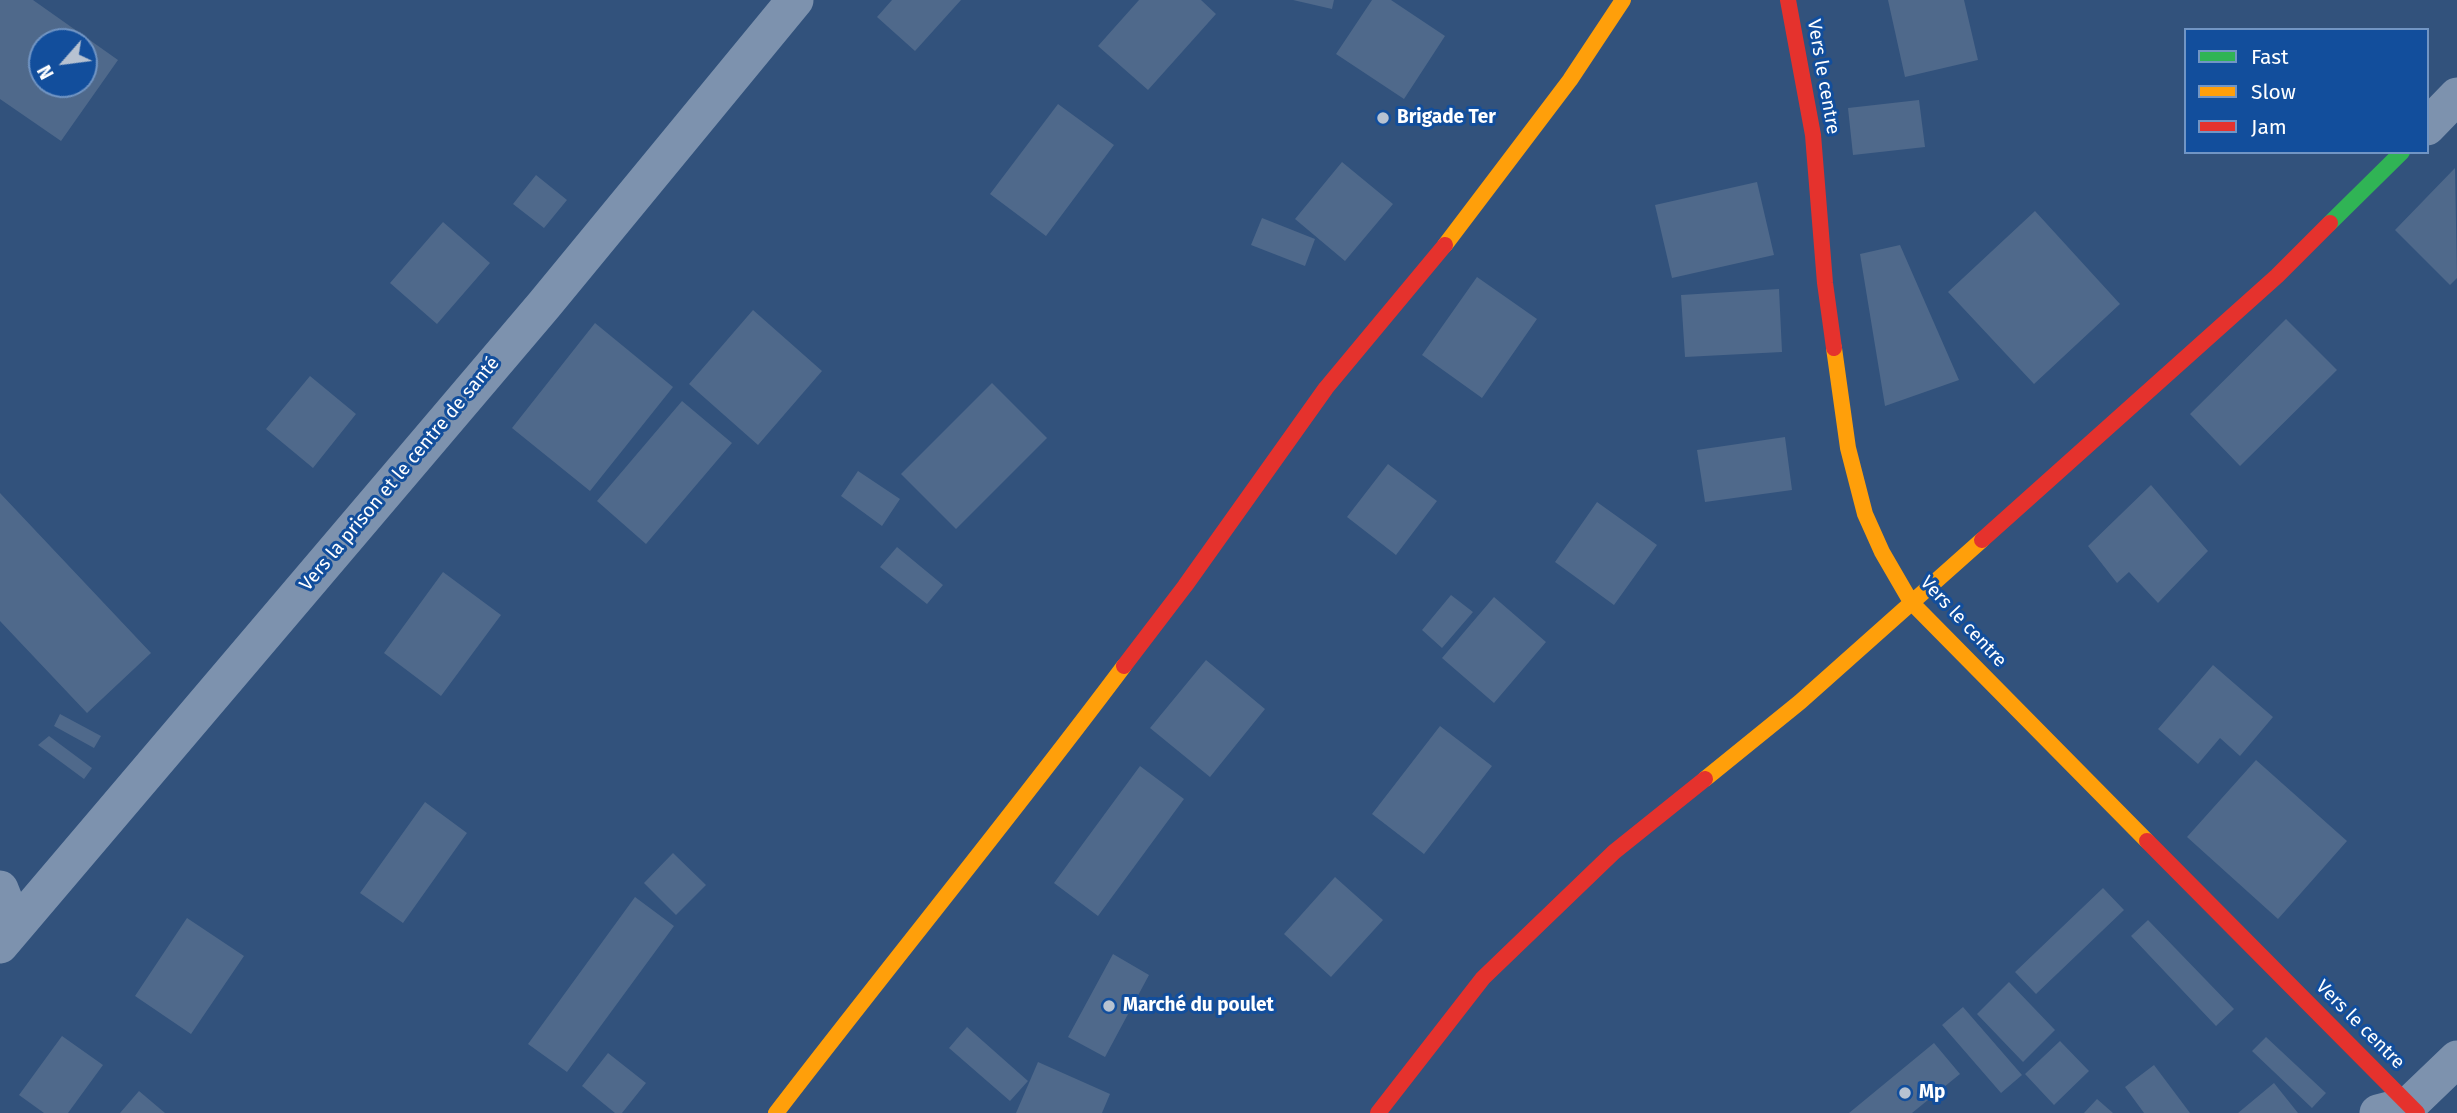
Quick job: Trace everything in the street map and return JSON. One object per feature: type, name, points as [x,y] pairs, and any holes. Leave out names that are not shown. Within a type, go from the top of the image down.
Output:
[{"type":"street","name":"Vers la prison et le centre de santé","points":[[7,936],[544,305],[795,0]]},
{"type":"street","points":[[776,1113],[890,965],[1028,794],[1185,586],[1326,388],[1466,220],[1570,80],[1623,0]]},
{"type":"street","name":"Vers le centre","points":[[1788,0],[1813,135],[1825,283],[1848,448],[1865,514],[1882,552],[1911,603],[2402,1110]]},
{"type":"street","points":[[2429,125],[2457,96]]},
{"type":"street","points":[[1378,1113],[1483,978],[1604,862],[1800,702],[2277,276],[2400,154]]},
{"type":"street","points":[[0,889],[7,936]]},
{"type":"street","points":[[2402,1110],[2457,1059]]},
{"type":"building","points":[[0,0],[33,0],[73,28],[28,28],[28,98],[91,98],[61,141],[0,99]]},
{"type":"building","points":[[892,0],[961,0],[915,51],[877,17]]},
{"type":"building","points":[[1139,0],[1201,0],[1216,14],[1148,90],[1098,46]]},
{"type":"building","points":[[1293,0],[1334,0],[1332,9]]},
{"type":"building","points":[[1372,0],[1391,0],[1445,36],[1404,99],[1336,54]]},
{"type":"building","points":[[1888,0],[1964,0],[1978,60],[1905,77]]},
{"type":"building","points":[[98,46],[118,60],[98,88]]},
{"type":"building","points":[[1919,100],[1925,147],[1853,155],[1848,108]]},
{"type":"building","points":[[1058,104],[1114,145],[1046,236],[990,194]]},
{"type":"building","points":[[1342,162],[1393,204],[1345,261],[1295,219]]},
{"type":"building","points":[[2455,168],[2457,278],[2450,285],[2395,230]]},
{"type":"building","points":[[536,175],[567,200],[544,228],[513,204]]},
{"type":"building","points":[[1757,182],[1774,255],[1672,278],[1655,205]]},
{"type":"building","points":[[2035,211],[2120,304],[2034,384],[1948,292]]},
{"type":"building","points":[[1262,218],[1315,239],[1305,266],[1251,245]]},
{"type":"building","points":[[443,222],[490,263],[437,324],[390,283]]},
{"type":"building","points":[[1900,245],[1959,380],[1885,406],[1860,254]]},
{"type":"building","points":[[1477,277],[1537,319],[1482,398],[1422,355]]},
{"type":"building","points":[[1779,289],[1782,352],[1685,357],[1681,295]]},
{"type":"building","points":[[753,310],[822,371],[758,445],[689,384]]},
{"type":"building","points":[[2286,319],[2337,370],[2240,466],[2190,414]]},
{"type":"building","points":[[595,323],[673,387],[590,491],[512,428]]},
{"type":"building","points":[[310,376],[356,414],[313,468],[266,429]]},
{"type":"building","points":[[992,383],[1047,438],[956,529],[901,474]]},
{"type":"building","points":[[682,401],[732,443],[646,544],[597,501]]},
{"type":"building","points":[[1785,437],[1792,490],[1705,502],[1697,450]]},
{"type":"building","points":[[1388,464],[1437,501],[1396,555],[1347,517]]},
{"type":"building","points":[[858,471],[900,499],[882,526],[841,496]]},
{"type":"building","points":[[2151,485],[2208,551],[2158,603],[2129,572],[2117,583],[2088,546]]},
{"type":"building","points":[[0,493],[151,653],[87,713],[0,621]]},
{"type":"building","points":[[1597,502],[1657,545],[1614,605],[1555,562]]},
{"type":"building","points":[[897,547],[943,585],[927,604],[880,567]]},
{"type":"building","points":[[443,572],[501,615],[441,696],[384,653]]},
{"type":"building","points":[[1451,595],[1473,612],[1442,648],[1422,630]]},
{"type":"building","points":[[1494,597],[1546,642],[1494,703],[1442,658]]},
{"type":"building","points":[[1206,660],[1265,709],[1210,777],[1150,728]]},
{"type":"building","points":[[2213,665],[2273,717],[2240,756],[2220,738],[2198,764],[2158,729]]},
{"type":"building","points":[[60,714],[101,736],[94,748],[54,726]]},
{"type":"building","points":[[1440,726],[1492,766],[1424,854],[1372,814]]},
{"type":"building","points":[[49,736],[92,768],[84,779],[38,745]]},
{"type":"building","points":[[2256,760],[2347,841],[2278,919],[2187,837]]},
{"type":"building","points":[[1140,766],[1184,799],[1098,916],[1054,883]]},
{"type":"building","points":[[425,802],[467,833],[403,923],[360,893]]},
{"type":"building","points":[[673,853],[706,885],[676,915],[644,883]]},
{"type":"building","points":[[1335,877],[1383,920],[1331,977],[1284,934]]},
{"type":"building","points":[[2103,888],[2124,910],[2036,994],[2015,972]]},
{"type":"building","points":[[635,897],[674,926],[567,1072],[528,1044]]},
{"type":"building","points":[[187,918],[244,956],[191,1034],[135,996]]},
{"type":"building","points":[[2148,920],[2234,1009],[2216,1026],[2131,936]]},
{"type":"building","name":"Marché du poulet","points":[[1113,954],[1149,975],[1105,1057],[1068,1037]]},
{"type":"building","points":[[2009,982],[2055,1030],[2023,1062],[1977,1014]]},
{"type":"building","points":[[1963,1007],[2022,1075],[2001,1093],[1942,1025]]},
{"type":"building","points":[[967,1027],[1028,1081],[1010,1101],[949,1048]]},
{"type":"building","points":[[62,1036],[103,1065],[68,1113],[44,1113],[19,1095]]},
{"type":"building","points":[[2266,1037],[2326,1093],[2312,1108],[2252,1051]]},
{"type":"building","points":[[2060,1041],[2089,1071],[2054,1105],[2025,1074]]},
{"type":"building","name":"Mp","points":[[1934,1043],[1960,1074],[1912,1113],[1849,1113]]},
{"type":"building","points":[[608,1053],[646,1083],[622,1113],[615,1113],[582,1086]]},
{"type":"building","points":[[1038,1062],[1110,1094],[1102,1113],[1016,1113]]},
{"type":"building","points":[[2154,1065],[2190,1113],[2144,1113],[2125,1087]]},
{"type":"building","points":[[2274,1083],[2298,1113],[2238,1113]]},
{"type":"building","points":[[139,1091],[165,1113],[120,1113]]},
{"type":"building","points":[[2097,1099],[2113,1113],[2084,1113]]},
{"type":"traffic: fast","points":[[2330,223],[2400,154]]},
{"type":"traffic: slow","points":[[1445,245],[1570,80],[1623,0]]},
{"type":"traffic: slow","points":[[1834,348],[1848,448],[1865,514],[1882,552],[1911,602],[2147,841]]},
{"type":"traffic: slow","points":[[1705,779],[1800,702],[1982,540]]},
{"type":"traffic: slow","points":[[776,1113],[1124,666]]},
{"type":"traffic: jam","points":[[1788,0],[1813,135],[1825,283],[1834,348]]},
{"type":"traffic: jam","points":[[1982,540],[2277,276],[2330,223]]},
{"type":"traffic: jam","points":[[1124,666],[1185,586],[1326,388],[1445,245]]},
{"type":"traffic: jam","points":[[1378,1113],[1483,978],[1614,852],[1705,779]]},
{"type":"traffic: jam","points":[[2147,841],[2417,1113]]},
{"type":"place","name":"Brigade Ter","points":[[1383,118]]},
{"type":"place","name":"Marché du poulet","points":[[1109,1006]]},
{"type":"place","name":"Mp","points":[[1905,1093]]}]
